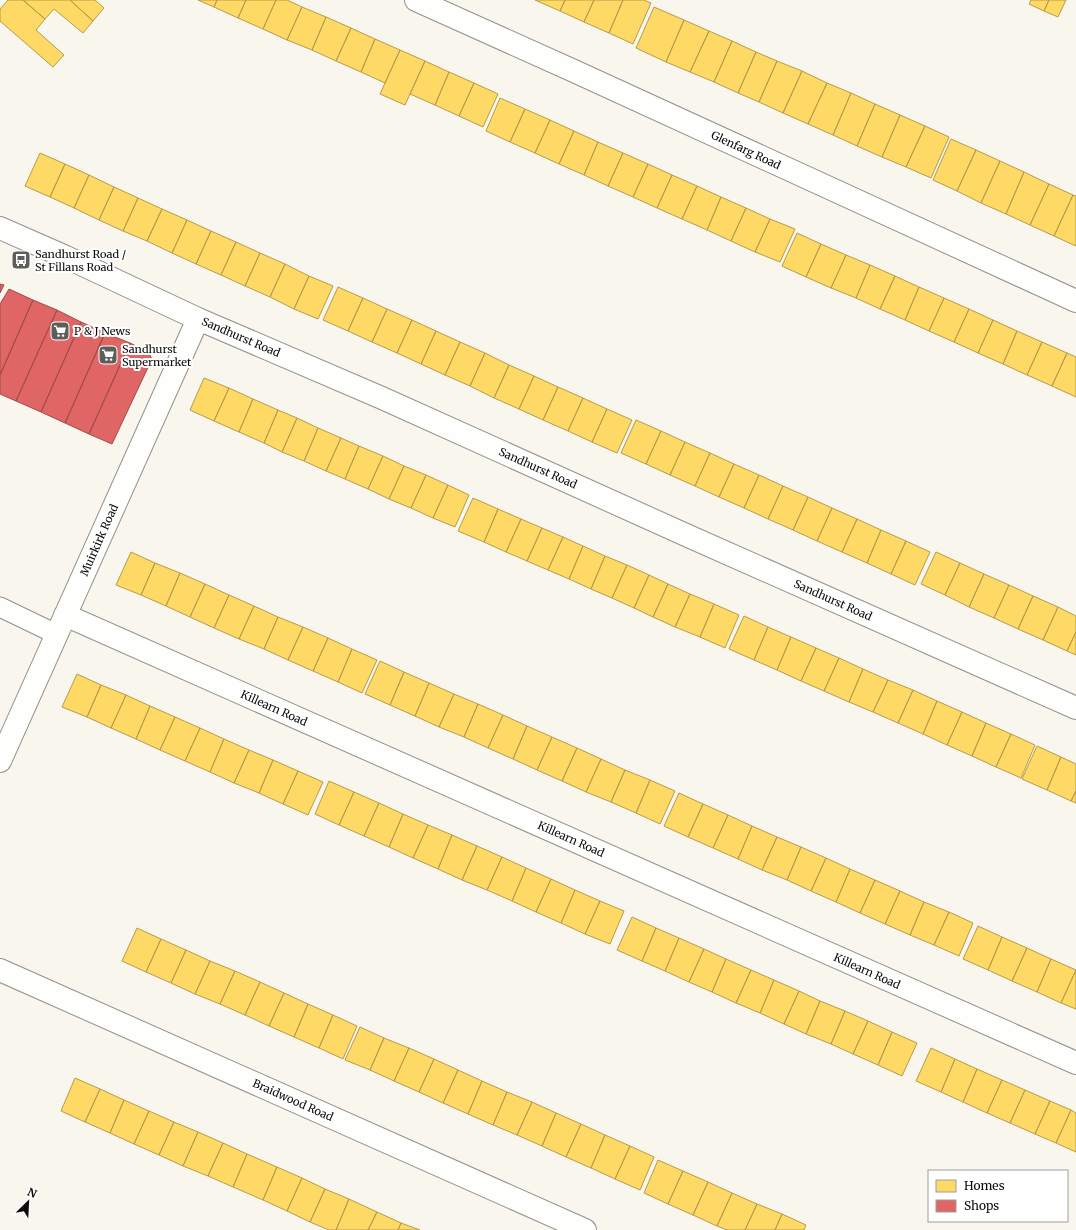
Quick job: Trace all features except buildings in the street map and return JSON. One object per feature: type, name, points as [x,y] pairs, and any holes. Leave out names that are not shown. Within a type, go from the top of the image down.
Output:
[{"type":"street","name":"Glenfarg Road","points":[[416,0],[1076,301]]},
{"type":"street","name":"Sandhurst Road","points":[[0,228],[66,257],[198,319],[382,398],[1076,708]]},
{"type":"street","name":"Muirkirk Road","points":[[0,761],[198,319]]},
{"type":"street","name":"Killearn Road","points":[[61,625],[1076,1063]]},
{"type":"street","name":"Braidwood Road","points":[[0,970],[585,1230]]},
{"type":"lane","points":[[0,607],[61,625]]},
{"type":"place","name":"Sandhurst Road / St Fillans Road","points":[[21,260]]},
{"type":"place","name":"P & J News","points":[[60,331]]},
{"type":"place","name":"Sandhurst Supermarket","points":[[108,355]]}]
